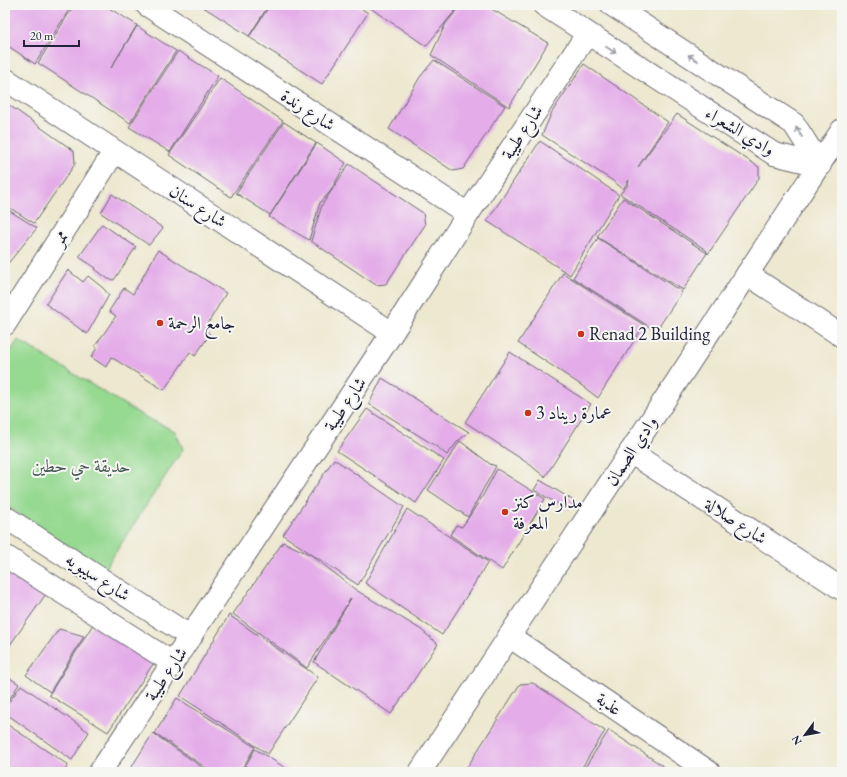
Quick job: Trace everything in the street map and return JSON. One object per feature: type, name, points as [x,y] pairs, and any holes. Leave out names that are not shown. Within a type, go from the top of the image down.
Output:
[{"type":"street","name":"شارع رندة","points":[[147,5],[468,214]]},
{"type":"street","name":"وادي الشعراء","points":[[544,5],[774,154],[820,165]]},
{"type":"street","name":"وادي الشعراء","points":[[612,5],[794,124],[820,165]]},
{"type":"street","name":"شارع طيبة","points":[[100,772],[392,333],[468,214],[587,34]]},
{"type":"street","name":"شارع سنان","points":[[5,79],[114,152],[392,333]]},
{"type":"street","name":"وادي الصمان","points":[[420,772],[842,130]]},
{"type":"street","name":"ممر","points":[[5,324],[114,152]]},
{"type":"street","points":[[747,274],[842,336]]},
{"type":"street","name":"شارع صلالة","points":[[630,452],[842,589]]},
{"type":"street","name":"شارع سيبويه","points":[[5,517],[190,637]]},
{"type":"street","name":"شارع سيبويه","points":[[5,556],[173,663]]},
{"type":"street","name":"عذبة","points":[[509,636],[709,772]]},
{"type":"green space","name":"حديقة حي حطين","points":[[18,340],[145,417],[175,431],[183,449],[104,570],[5,505],[5,360]]},
{"type":"building","points":[[5,5],[72,5],[35,64],[5,44]]},
{"type":"building","points":[[74,5],[104,5],[137,25],[111,68],[137,26],[176,51],[130,123],[38,63]]},
{"type":"building","points":[[200,5],[269,5],[249,36]]},
{"type":"building","points":[[270,5],[356,5],[368,13],[322,84],[249,37]]},
{"type":"building","points":[[366,5],[460,5],[426,46]]},
{"type":"building","points":[[461,5],[485,5],[548,43],[509,107],[431,55],[446,23]]},
{"type":"building","points":[[178,51],[218,76],[170,152],[129,127]]},
{"type":"building","points":[[434,60],[505,106],[463,169],[453,171],[389,129],[420,77]]},
{"type":"building","points":[[584,64],[668,122],[638,167],[677,114],[759,167],[759,178],[708,254],[706,250],[620,194],[628,185],[629,180],[623,189],[542,135],[552,112]]},
{"type":"building","points":[[220,78],[283,121],[231,197],[169,155]]},
{"type":"building","points":[[9,105],[74,151],[75,164],[34,223],[5,205],[5,111]]},
{"type":"building","points":[[284,122],[316,143],[270,215],[236,193]]},
{"type":"building","points":[[540,141],[619,195],[570,275],[487,221]]},
{"type":"building","points":[[317,143],[346,163],[330,192],[320,203],[309,240],[269,217]]},
{"type":"building","points":[[349,164],[423,213],[425,225],[386,284],[376,285],[311,241],[322,205]]},
{"type":"building","points":[[112,194],[163,228],[149,245],[101,213]]},
{"type":"building","points":[[623,198],[707,253],[683,290],[597,237]]},
{"type":"building","points":[[5,208],[37,228],[5,267]]},
{"type":"building","points":[[102,224],[136,247],[114,280],[108,279],[95,269],[96,268],[79,257]]},
{"type":"building","points":[[598,238],[682,292],[656,331],[573,278]]},
{"type":"building","name":"جامع الرحمة","points":[[158,250],[226,293],[204,330],[210,334],[195,356],[190,352],[164,390],[111,357],[106,367],[91,357],[97,348],[95,346],[116,316],[109,311],[124,288],[133,294]]},
{"type":"building","points":[[68,270],[83,282],[88,276],[109,295],[87,334],[46,304]]},
{"type":"building","name":"Renad 2 Building","points":[[563,273],[644,325],[598,398],[518,343]]},
{"type":"building","name":"عمارة ريناد 3","points":[[510,352],[591,404],[545,477],[529,464],[465,422]]},
{"type":"building","points":[[382,378],[469,432],[458,441],[447,455],[437,447],[369,404]]},
{"type":"building","points":[[367,409],[444,460],[416,503],[337,451]]},
{"type":"building","points":[[460,441],[490,464],[496,466],[468,517],[428,490]]},
{"type":"building","points":[[334,459],[404,507],[358,585],[283,535]]},
{"type":"building","name":"مدارس كنز المعرفة","points":[[497,469],[545,499],[502,570],[450,535],[456,525],[462,527],[481,499]]},
{"type":"building","points":[[540,480],[574,501],[568,510],[534,490]]},
{"type":"building","points":[[407,509],[488,562],[442,635],[365,583]]},
{"type":"building","points":[[283,542],[311,555],[356,590],[420,629],[438,644],[391,714],[314,662],[351,598],[307,668],[233,614]]},
{"type":"building","points":[[5,565],[46,594],[5,652]]},
{"type":"building","points":[[229,615],[318,677],[268,754],[180,696]]},
{"type":"building","points":[[97,618],[153,658],[153,664],[108,732],[49,695]]},
{"type":"building","points":[[59,629],[84,636],[50,692],[26,675]]},
{"type":"building","points":[[5,675],[19,684],[5,706]]},
{"type":"building","points":[[533,683],[605,731],[579,772],[464,772],[520,684]]},
{"type":"building","points":[[21,685],[89,732],[72,760],[5,713],[5,708]]},
{"type":"building","points":[[177,698],[255,747],[240,772],[212,772],[155,733]]},
{"type":"building","points":[[5,723],[68,765],[64,772],[9,772],[5,770]]},
{"type":"building","points":[[609,730],[672,772],[582,772]]},
{"type":"building","points":[[153,733],[209,772],[130,772],[129,771]]},
{"type":"building","points":[[255,749],[292,772],[242,772]]},
{"type":"place","name":"جامع الرحمة","points":[[160,323]]},
{"type":"place","name":"Renad 2 Building","points":[[581,334]]},
{"type":"place","name":"عمارة ريناد 3","points":[[528,413]]},
{"type":"place","name":"مدارس كنز المعرفة","points":[[505,512]]}]
